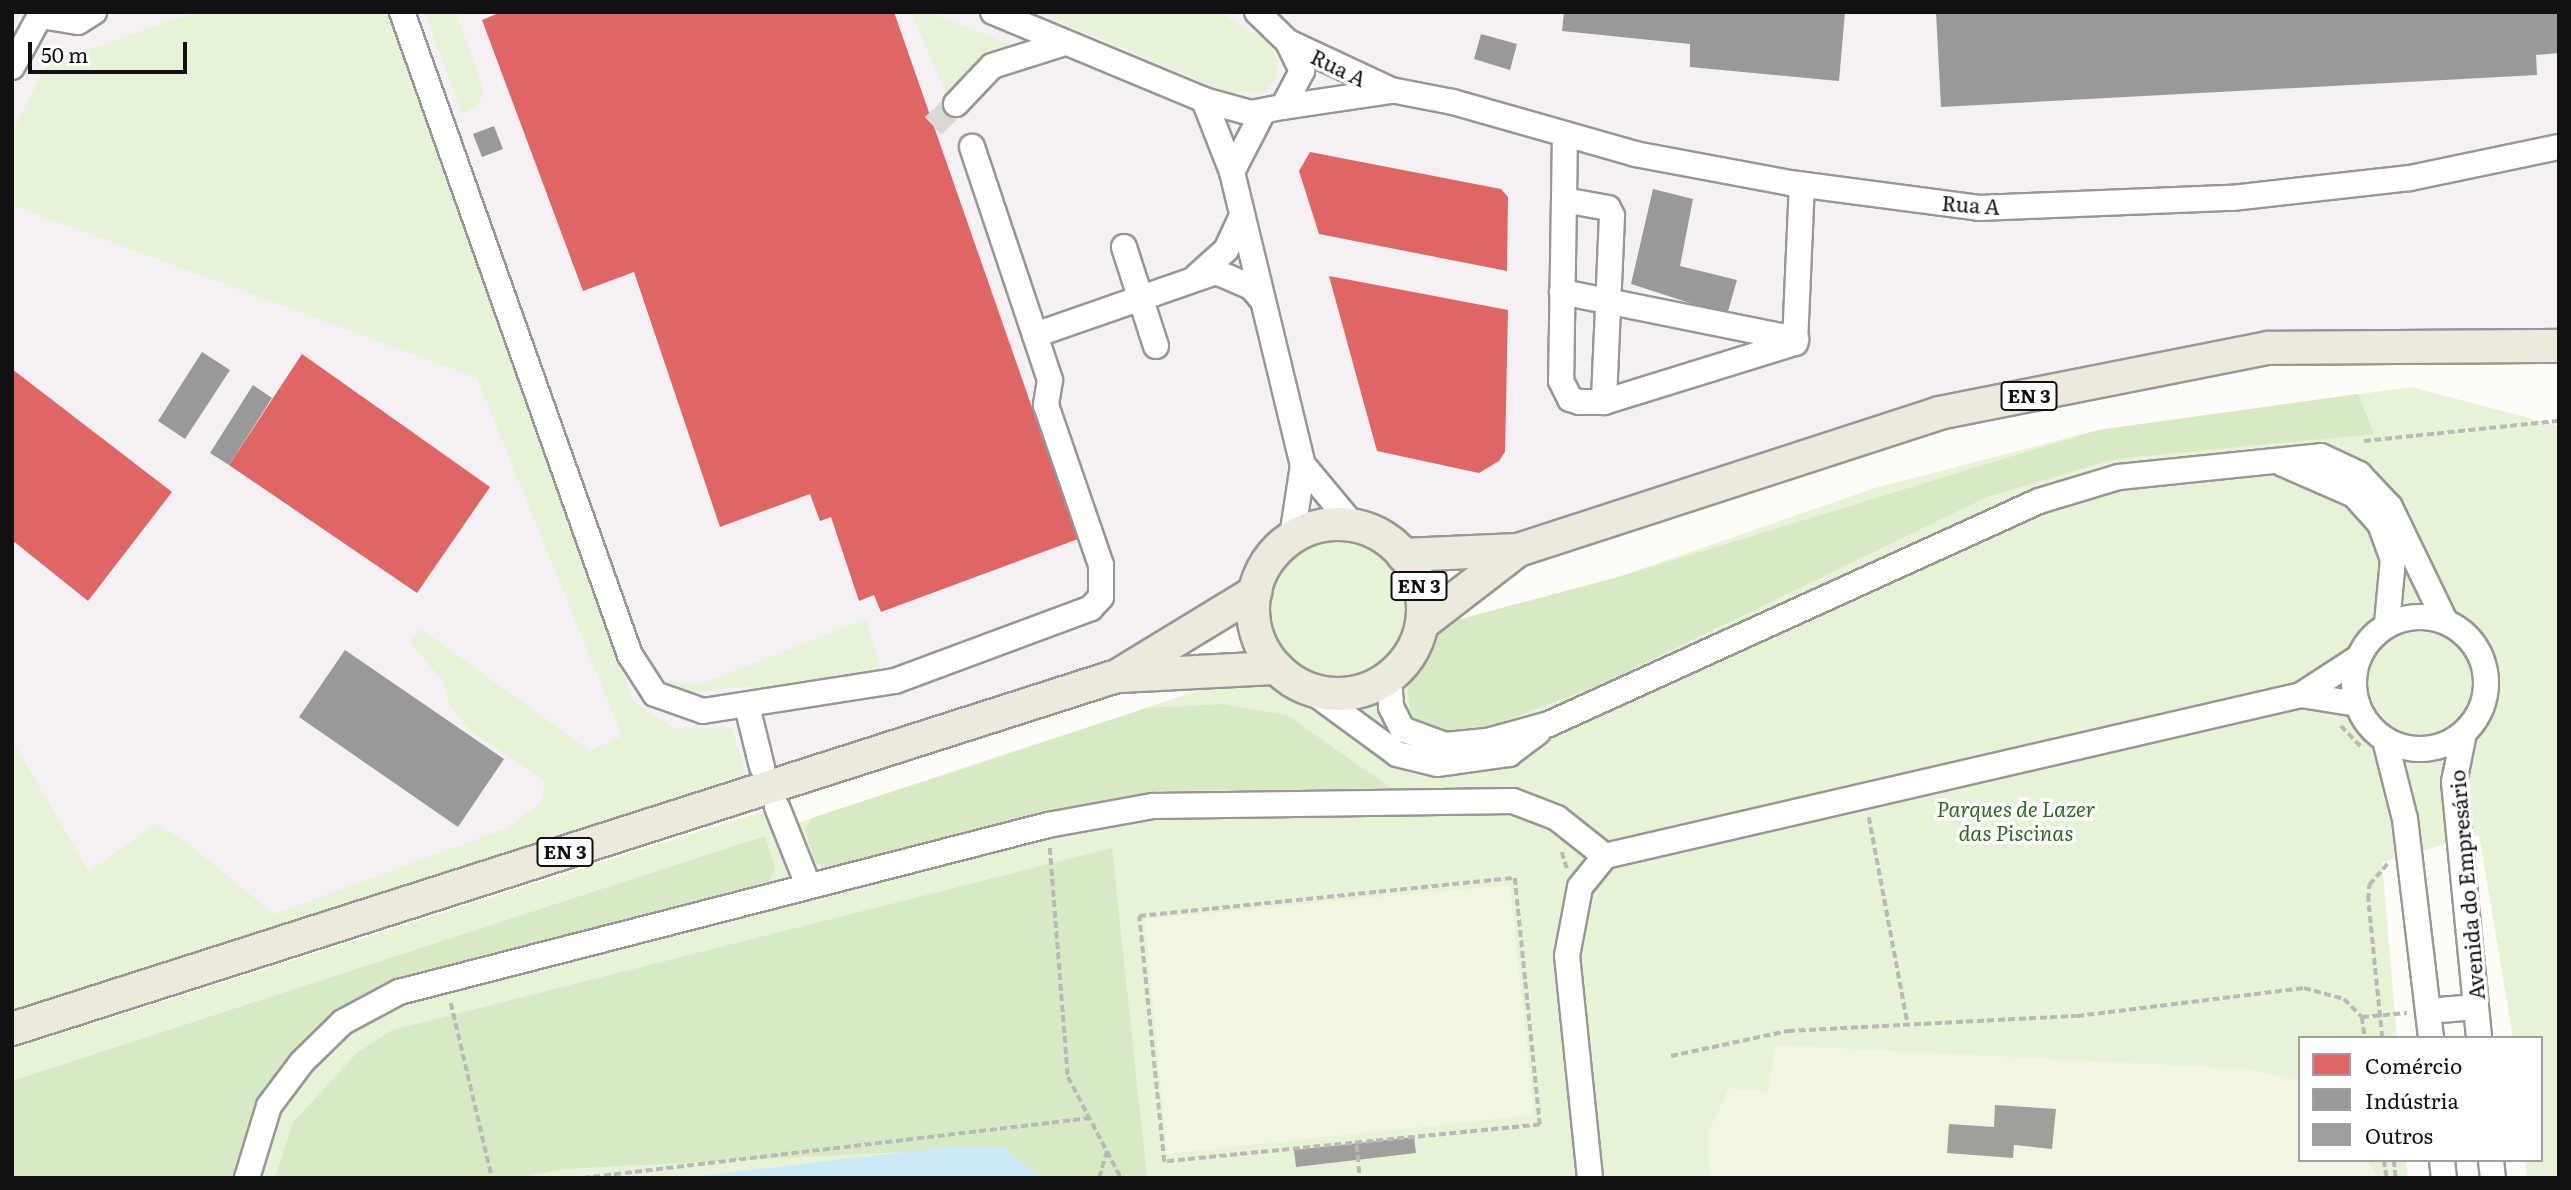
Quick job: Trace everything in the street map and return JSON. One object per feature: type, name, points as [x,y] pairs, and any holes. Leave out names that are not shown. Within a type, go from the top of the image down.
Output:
[{"type":"main road","name":"EN 3","points":[[1403,555],[1518,550],[1940,413],[2254,351],[2559,346]]},
{"type":"main road","name":"EN 3","points":[[1292,537],[1322,526],[1353,526],[1381,536],[1403,555],[1416,576],[1422,624]]},
{"type":"main road","points":[[1292,537],[1275,552],[1255,592],[1256,633],[1276,668],[1310,690],[1351,693],[1390,677]]},
{"type":"main road","name":"EN 3","points":[[1390,677],[1405,662],[1422,624],[1518,550]]},
{"type":"main road","name":"EN 3","points":[[12,1029],[1117,676],[1255,592]]},
{"type":"main road","name":"EN 3","points":[[1117,676],[1276,668]]},
{"type":"street","points":[[12,66],[42,14],[78,22],[94,12]]},
{"type":"street","points":[[402,12],[526,327],[642,681],[655,694],[703,711],[895,681],[1091,608],[1104,588],[1101,565],[1046,405],[1050,380],[972,147]]},
{"type":"street","points":[[993,12],[1204,100],[1273,110]]},
{"type":"street","points":[[1232,172],[1302,71],[1288,42],[1257,12]]},
{"type":"street","name":"Rua A","points":[[1288,42],[1391,90],[1635,154],[1802,185],[1979,208],[2120,206],[2410,178],[2559,147]]},
{"type":"street","points":[[956,104],[992,66],[1065,43]]},
{"type":"street","name":"Rua A","points":[[1273,110],[1391,90]]},
{"type":"street","points":[[1204,100],[1232,172],[1303,465],[1292,537]]},
{"type":"street","points":[[1565,134],[1562,292],[1564,392],[1580,402],[1604,402],[1789,348],[1796,339],[1802,185]]},
{"type":"street","points":[[1564,200],[1608,208],[1609,296],[1604,402]]},
{"type":"street","points":[[1035,335],[1196,276],[1226,250],[1242,215]]},
{"type":"street","points":[[1124,247],[1156,346]]},
{"type":"street","points":[[1196,276],[1233,276],[1263,301]]},
{"type":"street","points":[[1562,292],[1609,296],[1796,339]]},
{"type":"street","points":[[1390,677],[1391,707],[1402,729],[1421,741],[1487,741],[1549,724],[2039,501],[2119,477],[2266,459],[2321,456],[2359,474],[2390,507],[2445,621]]},
{"type":"street","points":[[2266,459],[2316,474],[2354,495],[2380,524],[2393,559],[2388,624]]},
{"type":"street","points":[[1303,465],[1353,526]]},
{"type":"street","points":[[1590,1178],[1567,956],[1580,887],[1605,856],[2301,695],[2358,659],[2388,624],[2409,616],[2445,621],[2470,638],[2487,677],[2486,698],[2464,733],[2426,750],[2375,746]]},
{"type":"street","points":[[2358,659],[2357,704],[2405,819],[2431,1036]]},
{"type":"street","points":[[1310,690],[1397,754],[1437,764],[1509,754],[1549,724]]},
{"type":"street","points":[[2301,695],[2357,704]]},
{"type":"street","points":[[747,706],[762,767]]},
{"type":"street","name":"Avenida do Empresário","points":[[2464,733],[2454,782],[2479,1036]]},
{"type":"street","points":[[247,1178],[269,1106],[302,1062],[343,1022],[398,992],[808,885],[1153,806],[1513,801],[1557,818],[1605,856]]},
{"type":"street","points":[[777,807],[808,885]]},
{"type":"street","points":[[2428,1011],[2476,1007]]},
{"type":"path","points":[[2364,442],[2559,421]]},
{"type":"path","points":[[2330,719],[2375,746]]},
{"type":"path","points":[[1868,808],[1908,1025]]},
{"type":"path","points":[[1038,844],[1049,840],[1068,1077],[1121,1178]]},
{"type":"path","points":[[1560,846],[1568,872]]},
{"type":"path","points":[[2382,1036],[2369,885],[2389,857]]},
{"type":"path","points":[[1515,878],[1540,1125],[1357,1145],[1164,1162],[1139,916],[1515,878]]},
{"type":"path","points":[[445,980],[492,1178]]},
{"type":"path","points":[[1671,1056],[1788,1031],[2077,1016],[2304,988],[2344,999],[2362,1017],[2365,1036]]},
{"type":"path","points":[[2362,1017],[2428,1011]]},
{"type":"path","points":[[583,1178],[1090,1118]]},
{"type":"path","points":[[1357,1145],[1360,1178]]},
{"type":"path","points":[[1099,1178],[1107,1150]]},
{"type":"shaded area","points":[[12,12],[2559,12],[2559,337],[2270,344],[1893,420],[12,1007]]},
{"type":"green space","points":[[196,12],[389,12],[633,701],[673,728],[732,728],[746,774],[12,1016],[12,740],[89,872],[155,824],[184,840],[274,914],[507,828],[540,804],[545,780],[470,731],[450,706],[442,680],[410,642],[421,629],[590,751],[622,736],[477,378],[12,205],[12,133],[47,64]]},
{"type":"green space","points":[[425,12],[456,13],[484,90],[479,104],[462,115]]},
{"type":"green space","points":[[911,12],[928,12],[1022,49],[949,100]]},
{"type":"green space","points":[[1036,12],[1220,12],[1268,41],[1278,61],[1276,79],[1265,91],[1229,93]]},
{"type":"green space","name":"Parques de Lazer das Piscinas","points":[[2411,387],[2559,426],[2559,1178],[2527,1178],[2525,1162],[2543,1162],[2543,1036],[2513,1036],[2479,835],[2382,862],[2397,1036],[2298,1036],[2298,1162],[2406,1162],[2408,1178],[12,1178],[12,1049],[777,807],[785,827],[1288,661],[1267,619],[1268,595],[1276,574],[1310,544],[1355,541],[1392,565],[1408,608],[1404,634],[1618,577],[1875,488],[2098,430]]},
{"type":"green space","points":[[2358,394],[2374,434],[2115,459],[1987,497],[1606,682],[1479,731],[1431,734],[1410,715],[1407,680],[1446,623],[1618,577],[2098,430]]},
{"type":"green space","points":[[866,619],[882,675],[755,694],[751,686],[689,693],[666,681],[701,684]]},
{"type":"green space","points":[[1224,704],[1287,715],[1391,788],[1151,791],[834,873],[815,862],[805,829],[812,818],[1147,708]]},
{"type":"green space","points":[[765,836],[775,868],[765,891],[403,979],[310,1037],[243,1147],[237,1178],[12,1178],[12,1081]]},
{"type":"green space","points":[[1112,848],[1147,1178],[1042,1178],[1003,1147],[564,1169],[520,1178],[275,1178],[293,1122],[358,1052],[392,1030]]},
{"type":"green space","points":[[1510,885],[1534,1115],[1167,1154],[1145,919]]},
{"type":"green space","points":[[1775,1045],[2250,1069],[2298,1081],[2298,1162],[2368,1162],[2378,1178],[1710,1178],[1707,1135],[1729,1088],[1768,1092]]},
{"type":"water","points":[[949,1147],[1003,1147],[1042,1178],[683,1178]]},
{"type":"building: Comércio","points":[[501,12],[894,12],[1078,539],[881,612],[874,595],[859,601],[831,517],[820,521],[810,494],[720,527],[634,272],[583,291],[482,20]]},
{"type":"building: Comércio","points":[[1310,152],[1501,189],[1508,197],[1507,271],[1319,234],[1299,171]]},
{"type":"building: Comércio","points":[[1329,276],[1508,310],[1505,452],[1499,461],[1479,473],[1377,451]]},
{"type":"building: Comércio","points":[[302,354],[490,487],[417,593],[229,465]]},
{"type":"building: Comércio","points":[[12,369],[172,492],[88,601],[12,540]]},
{"type":"building: Indústria","points":[[1564,12],[1845,12],[1839,81],[1690,67],[1690,44],[1562,31]]},
{"type":"building: Indústria","points":[[1936,12],[2559,12],[2559,53],[2536,55],[2537,75],[1941,107]]},
{"type":"building: Indústria","points":[[1481,34],[1517,44],[1510,70],[1474,59]]},
{"type":"building: Indústria","points":[[494,126],[503,149],[482,157],[473,134]]},
{"type":"building: Indústria","points":[[1653,189],[1693,199],[1680,266],[1737,280],[1727,315],[1631,284]]},
{"type":"building: Indústria","points":[[202,352],[230,370],[185,439],[158,421]]},
{"type":"building: Indústria","points":[[253,385],[272,398],[229,465],[210,453]]},
{"type":"building: Indústria","points":[[345,650],[504,759],[458,827],[299,717]]},
{"type":"building: Outros","points":[[1995,1105],[2056,1109],[2052,1149],[2014,1145],[2013,1158],[1947,1153],[1949,1124],[1994,1127]]},
{"type":"building: Outros","points":[[1414,1137],[1416,1153],[1296,1167],[1294,1150]]},
{"type":"tunnel","points":[[933,126],[956,104]]}]
